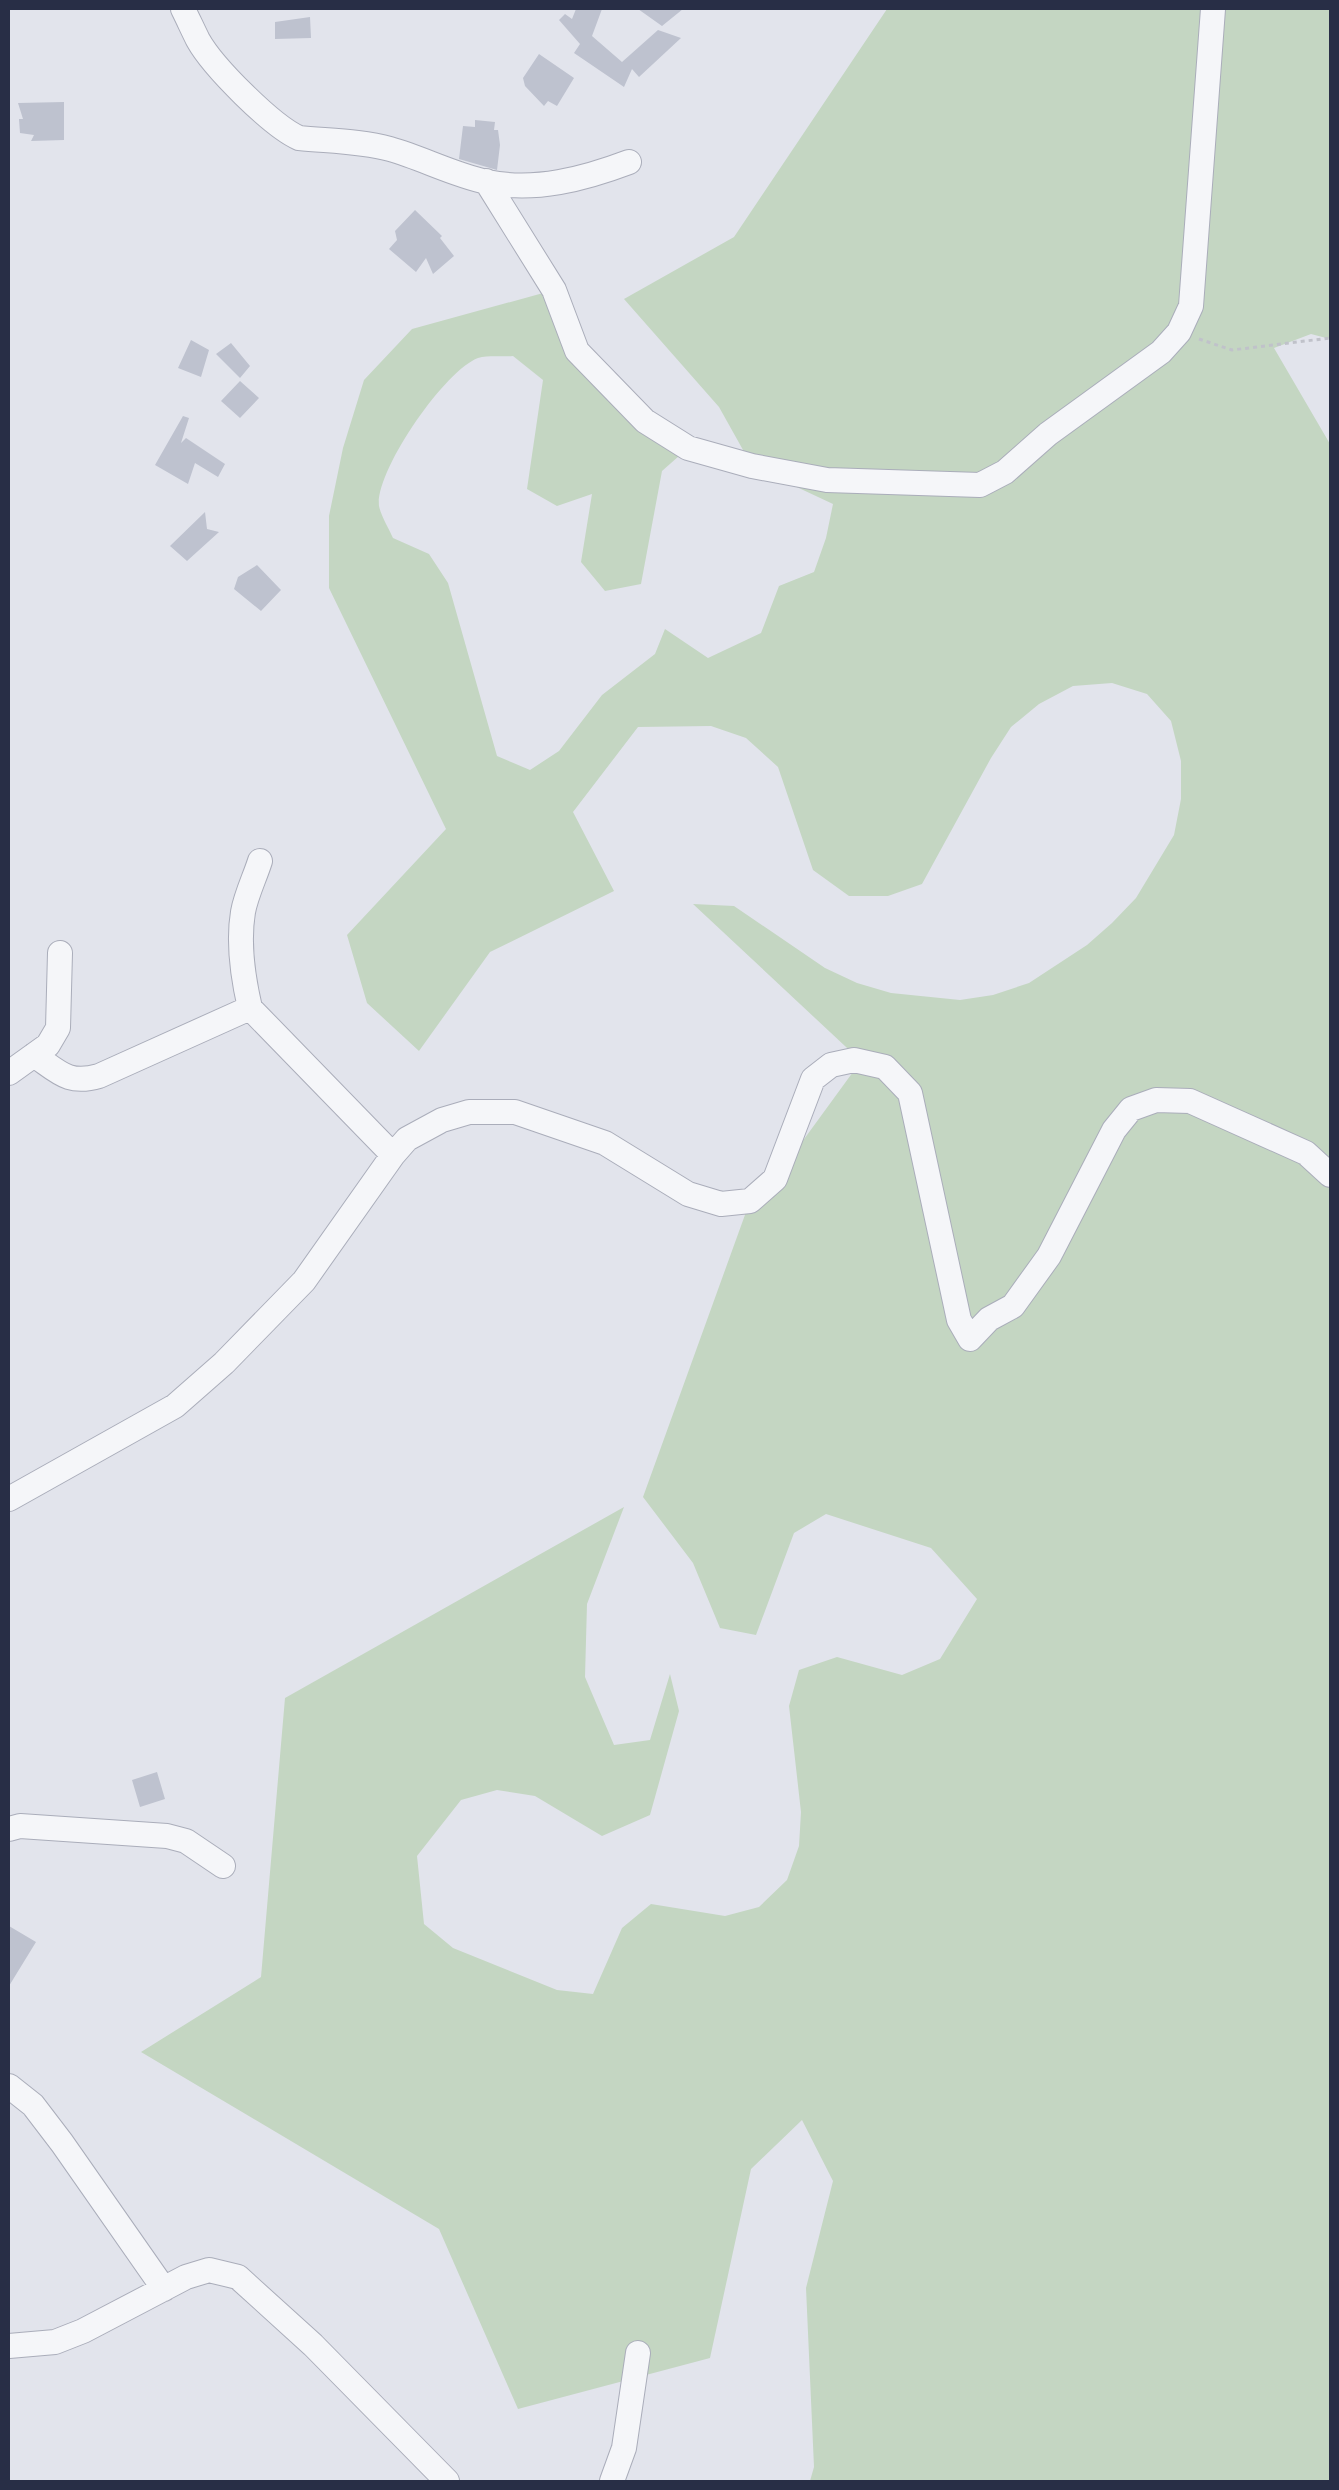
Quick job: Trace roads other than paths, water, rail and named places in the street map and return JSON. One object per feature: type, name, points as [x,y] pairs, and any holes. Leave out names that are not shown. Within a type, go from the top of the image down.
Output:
[{"type":"street","points":[[183,9],[198,40],[210,58],[272,122],[299,138],[388,149],[486,182],[514,185],[542,185],[602,172],[629,162]]},
{"type":"street","points":[[486,182],[554,290],[577,351],[645,421],[688,448],[752,466],[827,480],[980,486],[1005,472],[1048,434],[1161,352],[1180,332],[1191,306],[1213,9]]},
{"type":"street","points":[[260,861],[243,910],[245,987],[250,1008],[393,1155]]},
{"type":"street","points":[[9,1073],[48,1045],[58,1028],[60,952]]},
{"type":"street","points":[[34,1055],[68,1077],[82,1081],[100,1076],[250,1008]]},
{"type":"street","points":[[11,1493],[176,1406],[224,1363],[304,1282],[407,1138],[442,1120],[469,1112],[515,1112],[605,1143],[688,1194],[721,1204],[750,1201],[775,1179],[813,1079],[831,1064],[854,1060],[885,1067],[910,1093],[959,1320],[970,1339],[989,1319],[1013,1306],[1049,1256],[1114,1130],[1131,1108],[1156,1100],[1190,1101],[1306,1153],[1330,1175]]},
{"type":"street","points":[[9,1829],[20,1826],[166,1836],[186,1841],[223,1866]]},
{"type":"street","points":[[9,2086],[33,2105],[62,2142],[164,2289]]},
{"type":"street","points":[[9,2346],[55,2342],[83,2331],[186,2277],[209,2270],[238,2276],[312,2345],[447,2481]]},
{"type":"street","points":[[612,2481],[624,2448],[638,2353]]}]
